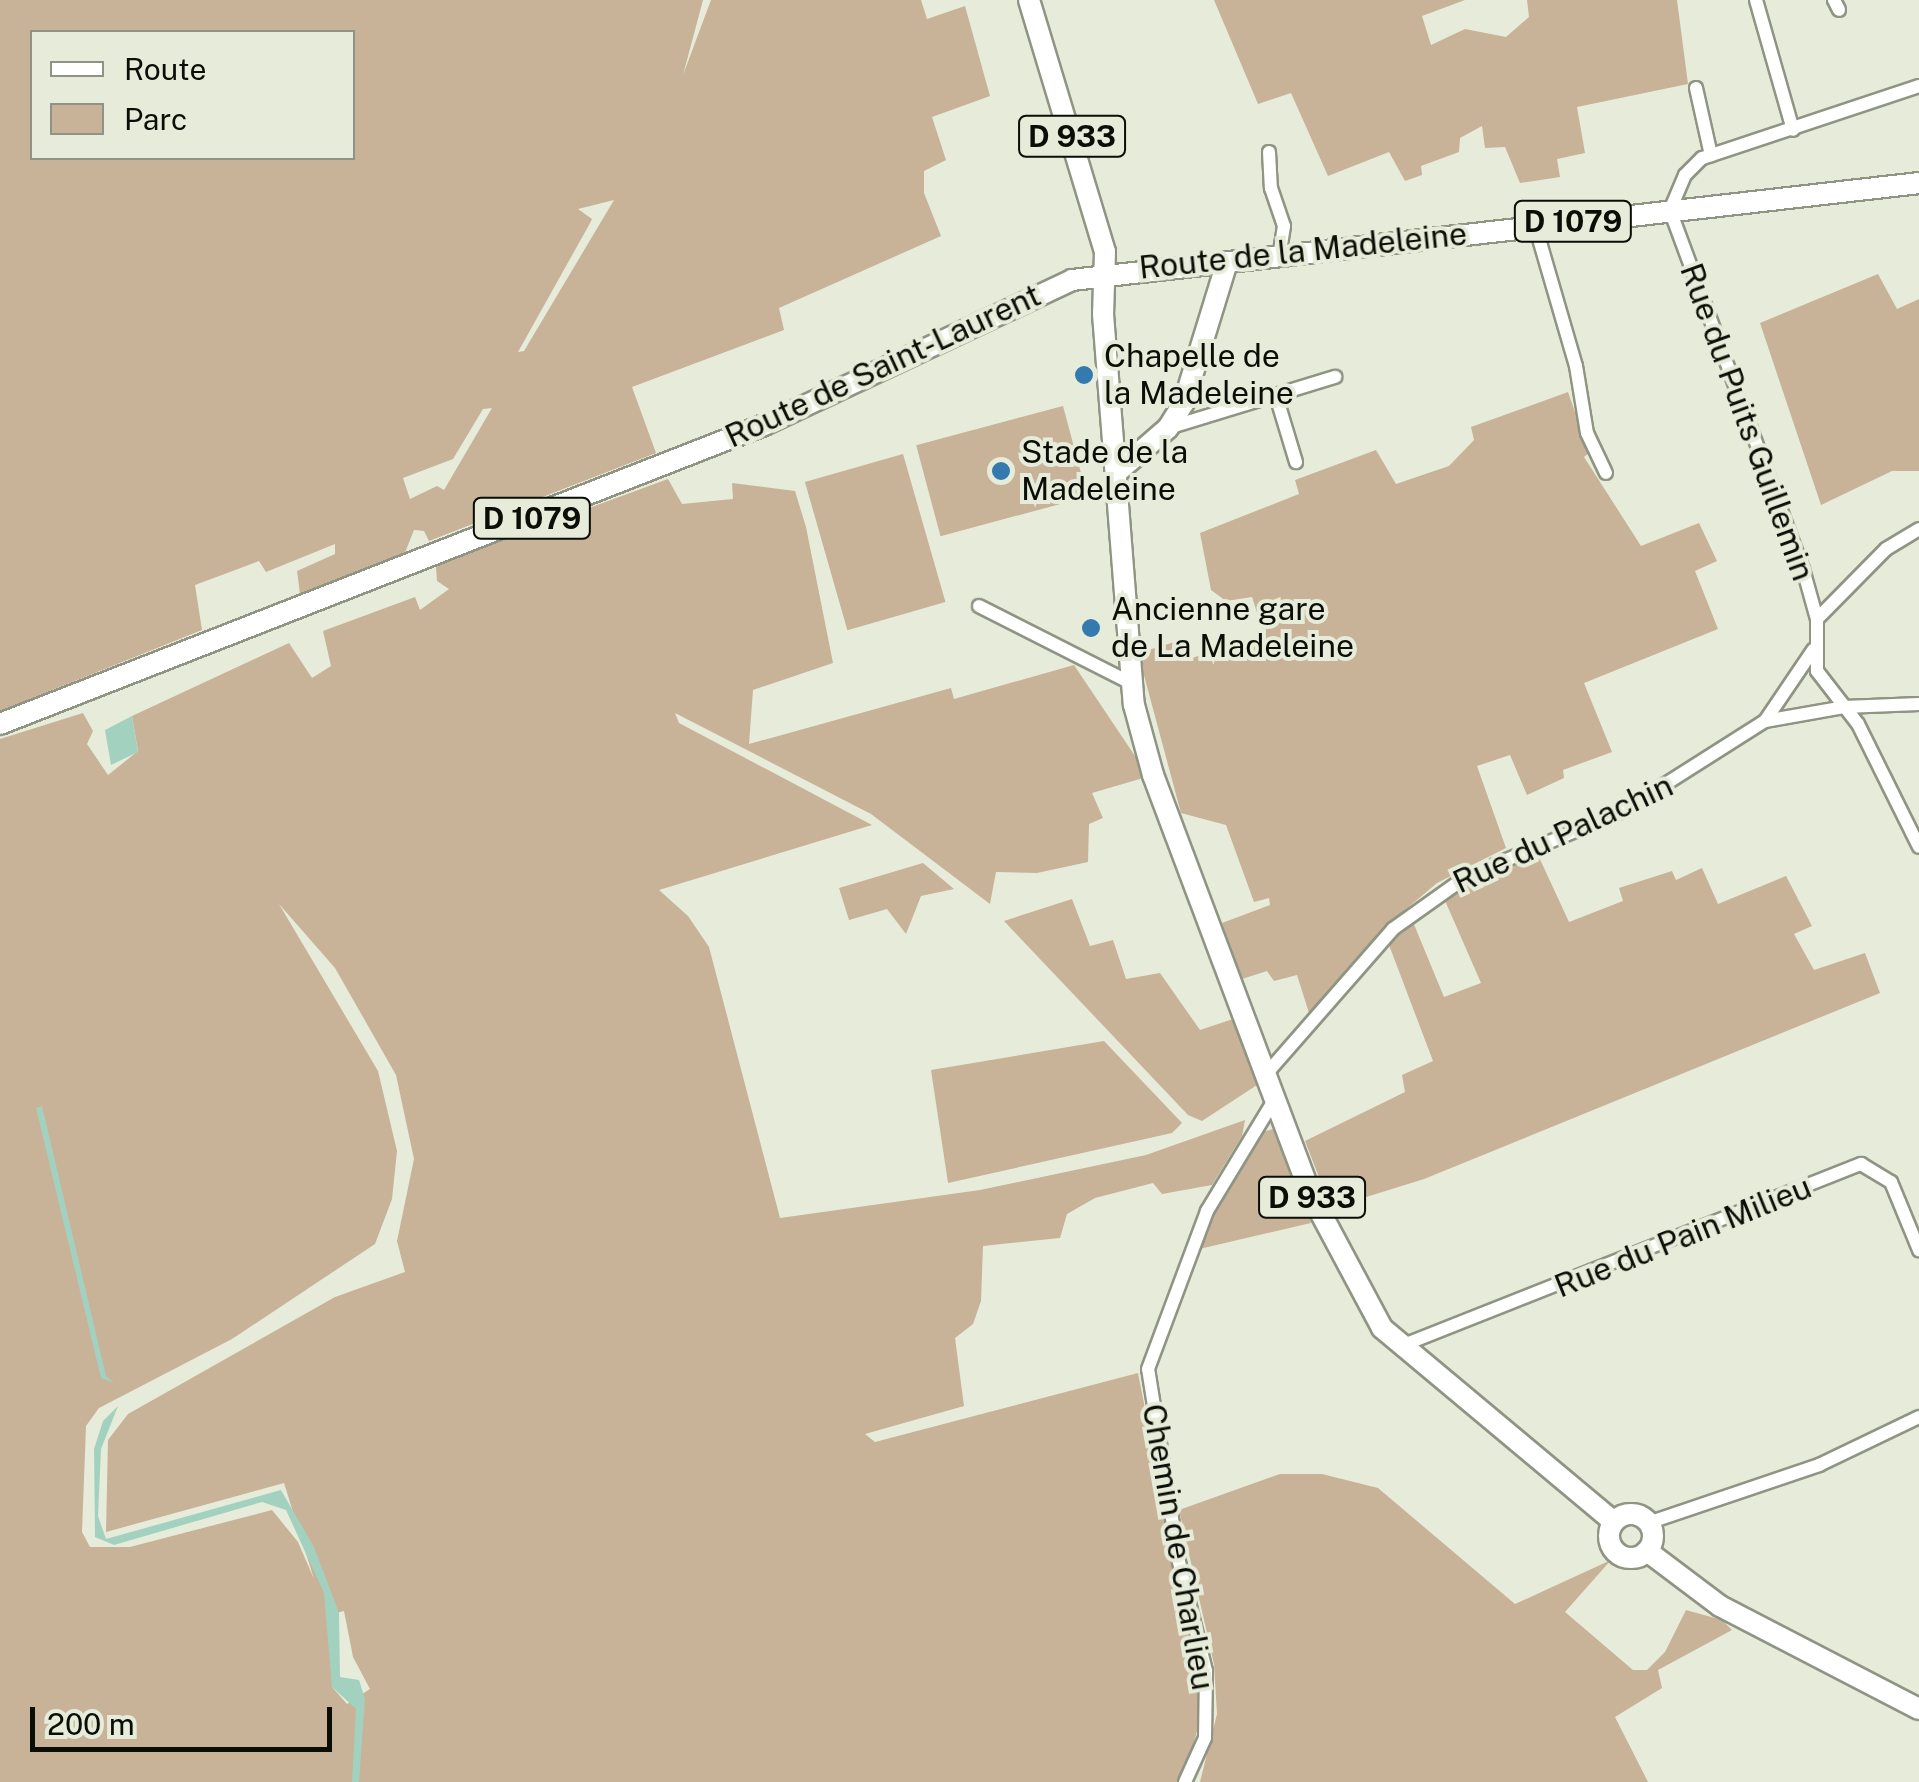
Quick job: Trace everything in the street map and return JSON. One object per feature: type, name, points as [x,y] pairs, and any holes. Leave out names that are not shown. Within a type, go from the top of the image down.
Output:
[{"type":"main road","name":"D 933","points":[[1029,0],[1100,225],[1120,531],[1121,681],[1276,1097],[1341,1258],[1401,1346],[1614,1522]]},
{"type":"main road","name":"Route de la Madeleine","points":[[1104,273],[1919,183]]},
{"type":"main road","points":[[1116,474],[1168,428],[1196,372],[1228,262]]},
{"type":"main road","name":"Route de Saint-Laurent","points":[[0,724],[664,465],[1072,280],[1104,273]]},
{"type":"main road","points":[[1072,280],[1103,307]]},
{"type":"main road","points":[[1628,1514],[1648,1522],[1647,1551],[1627,1558],[1614,1550],[1609,1536],[1614,1522],[1628,1514]]},
{"type":"main road","points":[[1647,1551],[1720,1606],[1919,1710]]},
{"type":"street","points":[[1756,0],[1793,130]]},
{"type":"street","points":[[1670,210],[1691,166],[1711,155],[1919,86]]},
{"type":"street","points":[[1696,88],[1711,155]]},
{"type":"street","points":[[1269,152],[1271,188],[1284,226],[1280,256]]},
{"type":"street","name":"Rue du Puits Guillemin","points":[[1670,210],[1774,480],[1816,619],[1813,650]]},
{"type":"street","points":[[1535,225],[1576,366],[1587,432],[1606,472]]},
{"type":"street","points":[[1168,428],[1276,399],[1335,377]]},
{"type":"street","points":[[1276,399],[1296,462]]},
{"type":"street","points":[[1816,619],[1886,550],[1919,529]]},
{"type":"street","points":[[980,606],[1121,681]]},
{"type":"street","points":[[1813,650],[1818,671],[1844,707],[1918,841]]},
{"type":"street","points":[[1765,721],[1813,650]]},
{"type":"street","name":"Rue du Palachin","points":[[1267,1072],[1394,929],[1440,892],[1623,812],[1765,721],[1844,707],[1919,704]]},
{"type":"street","name":"Chemin de Charlieu","points":[[1185,1782],[1205,1738],[1206,1671],[1175,1542],[1148,1369],[1194,1240],[1276,1097]]},
{"type":"street","name":"Rue du Pain Milieu","points":[[1401,1346],[1861,1164],[1891,1182],[1919,1250]]},
{"type":"street","points":[[1648,1522],[1819,1465],[1919,1417]]},
{"type":"green space","points":[[0,0],[703,0],[683,75],[711,0],[921,0],[927,19],[965,6],[990,96],[932,117],[946,160],[924,171],[924,193],[941,236],[779,308],[784,330],[632,387],[656,453],[429,541],[424,531],[414,530],[404,555],[300,594],[297,571],[335,554],[335,544],[266,572],[259,561],[195,585],[202,630],[0,711]],"holes":[[[614,200],[524,351],[518,352],[592,219],[578,209]],[[492,408],[444,490],[437,486],[410,499],[403,478],[453,459],[483,409]]]},
{"type":"green space","points":[[1214,0],[1465,0],[1422,16],[1431,45],[1465,29],[1506,37],[1529,17],[1527,0],[1677,0],[1688,84],[1577,107],[1585,153],[1557,159],[1560,177],[1520,183],[1505,147],[1485,148],[1482,126],[1460,138],[1459,152],[1421,166],[1422,175],[1405,181],[1389,152],[1328,176],[1291,93],[1258,104]]},
{"type":"green space","points":[[1878,274],[1897,309],[1919,299],[1919,471],[1892,471],[1821,505],[1760,323]]},
{"type":"green space","points":[[1568,392],[1589,453],[1584,457],[1641,546],[1699,523],[1717,561],[1695,571],[1718,629],[1584,683],[1612,752],[1563,770],[1564,778],[1527,795],[1510,755],[1477,766],[1506,848],[1437,883],[1386,926],[1310,1016],[1297,975],[1274,981],[1267,971],[1242,979],[1222,923],[1270,905],[1269,898],[1254,902],[1226,825],[1181,813],[1138,653],[1178,641],[1186,660],[1264,634],[1252,597],[1226,601],[1211,590],[1200,533],[1299,494],[1295,480],[1376,450],[1396,484],[1449,466],[1474,440],[1471,427]]},
{"type":"green space","name":"Stade de la Madeleine","points":[[1063,406],[1087,497],[941,536],[916,445]]},
{"type":"green space","points":[[903,454],[945,602],[847,630],[805,482]]},
{"type":"green space","points":[[668,479],[682,504],[733,499],[732,483],[795,491],[833,663],[753,690],[749,744],[951,688],[954,699],[1074,665],[1137,759],[1143,778],[1092,793],[1103,818],[1089,824],[1088,862],[1037,873],[996,872],[990,904],[871,814],[675,713],[679,723],[872,825],[659,890],[688,916],[709,947],[780,1218],[980,1190],[1146,1155],[1245,1120],[1242,1136],[1212,1185],[1162,1194],[1153,1183],[1095,1198],[1067,1214],[1060,1238],[983,1246],[981,1301],[973,1324],[955,1338],[964,1406],[865,1434],[875,1442],[1138,1373],[1196,1668],[1200,1721],[1180,1782],[0,1782],[0,739],[83,713],[93,731],[87,744],[108,775],[138,751],[132,716],[289,643],[312,678],[331,666],[323,631],[415,597],[420,610],[449,589],[437,581],[436,567]],"holes":[[[279,904],[335,968],[396,1075],[414,1159],[397,1241],[405,1272],[335,1297],[128,1414],[108,1440],[106,1532],[284,1483],[314,1579],[298,1542],[272,1510],[130,1547],[90,1547],[82,1532],[86,1426],[99,1408],[232,1339],[375,1244],[392,1199],[397,1151],[378,1071]],[[344,1611],[353,1657],[370,1689],[347,1704],[332,1687],[331,1614]]]},
{"type":"green space","points":[[1538,855],[1569,922],[1623,901],[1619,888],[1672,871],[1676,880],[1702,868],[1718,904],[1786,876],[1812,926],[1794,934],[1814,970],[1865,953],[1880,993],[1424,1179],[1331,1208],[1305,1141],[1405,1092],[1402,1075],[1433,1061],[1389,945],[1413,922],[1444,997],[1481,983],[1443,896]]},
{"type":"green space","points":[[923,863],[954,889],[921,896],[906,934],[887,909],[849,920],[839,888]]},
{"type":"green space","points":[[1072,899],[1090,946],[1113,940],[1126,979],[1160,973],[1200,1030],[1233,1019],[1257,1085],[1202,1121],[1188,1115],[1004,921]]},
{"type":"green space","points":[[1104,1041],[1182,1123],[1172,1133],[948,1183],[931,1070]]},
{"type":"green space","points":[[1273,1129],[1311,1223],[1195,1250],[1259,1133]]},
{"type":"green space","points":[[1280,1474],[1322,1474],[1378,1488],[1515,1604],[1611,1560],[1565,1612],[1633,1670],[1647,1670],[1665,1652],[1686,1610],[1722,1620],[1732,1630],[1658,1670],[1662,1688],[1615,1717],[1648,1782],[1200,1782],[1217,1714],[1214,1664],[1179,1510]]},
{"type":"shaded area","points":[[132,716],[138,752],[111,765],[105,730]]},
{"type":"shaded area","points":[[42,1106],[106,1376],[114,1383],[101,1378],[36,1108]]},
{"type":"shaded area","points":[[118,1406],[101,1449],[98,1516],[106,1539],[281,1490],[314,1547],[339,1613],[340,1677],[359,1680],[365,1699],[359,1782],[352,1782],[356,1709],[332,1687],[324,1593],[286,1510],[262,1502],[114,1545],[95,1537],[94,1449],[103,1421]]},
{"type":"place","name":"Chapelle de la Madeleine","points":[[1084,375]]},
{"type":"place","name":"Stade de la Madeleine","points":[[1001,471]]},
{"type":"place","name":"Ancienne gare de La Madeleine","points":[[1091,628]]}]
